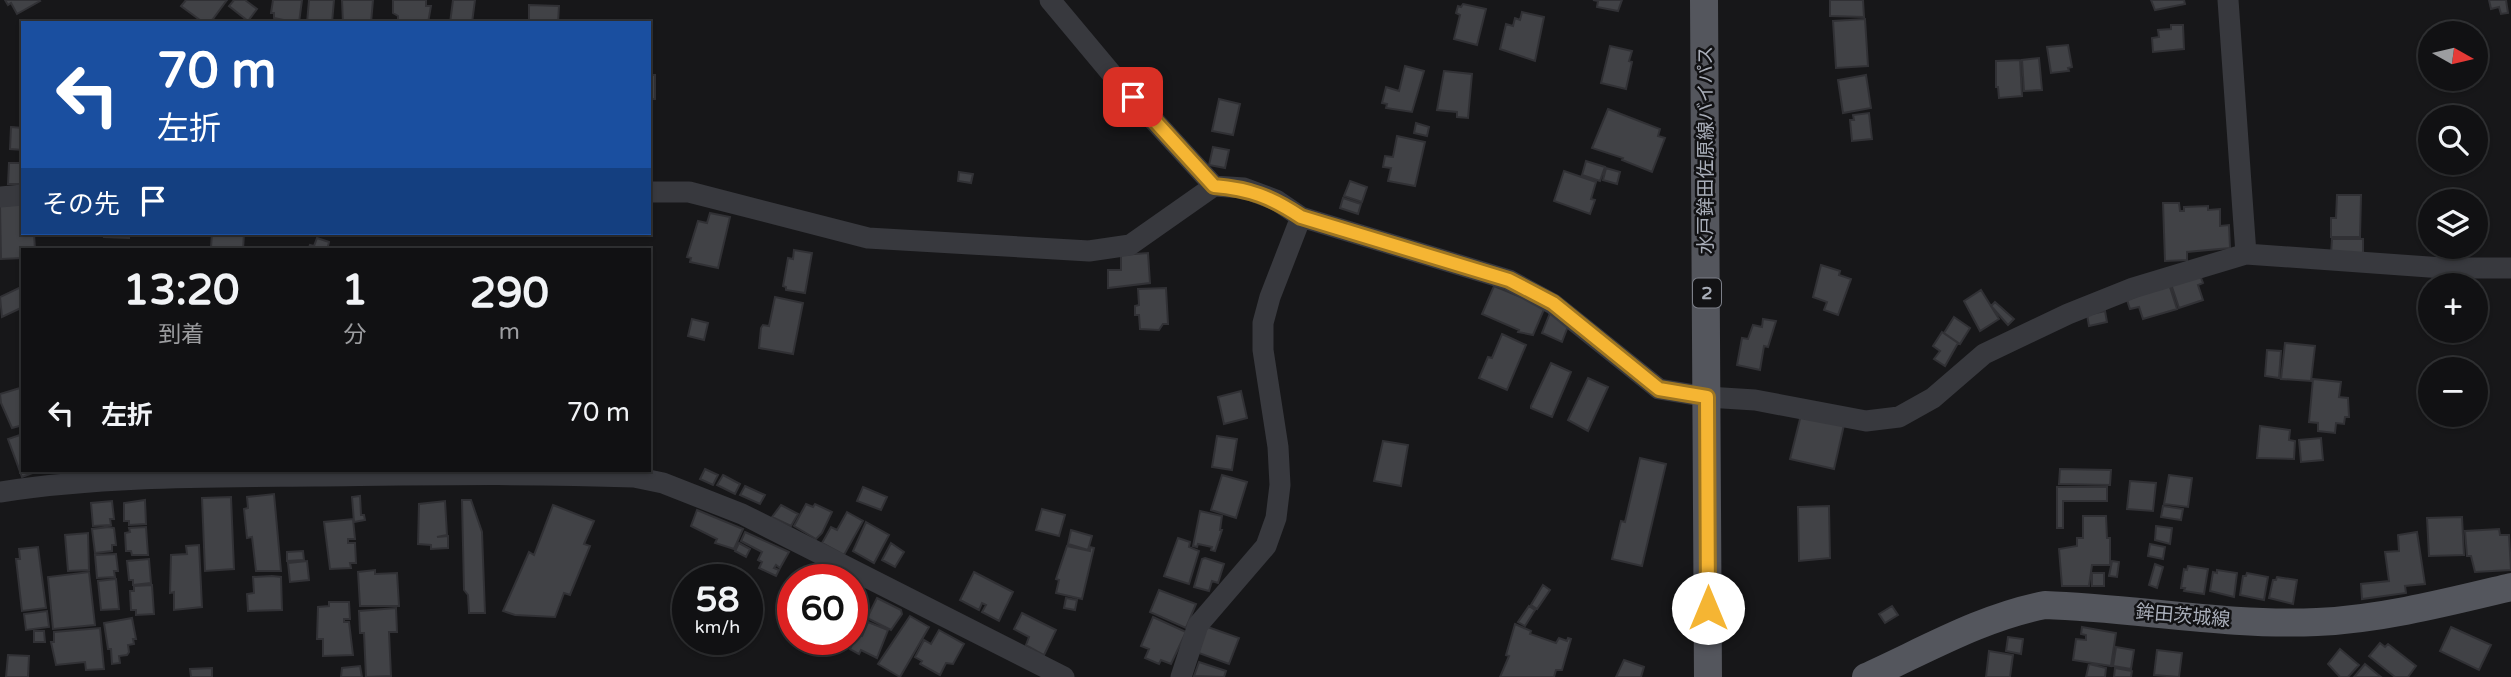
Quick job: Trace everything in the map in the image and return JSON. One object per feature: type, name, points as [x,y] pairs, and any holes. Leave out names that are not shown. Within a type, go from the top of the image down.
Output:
[{"type":"main road","name":"水戸鉾田佐原線バイパス","points":[[1704,0],[1708,677]]},
{"type":"main road","name":"鉾田茨城線","points":[[1866,677],[1986,622],[2021,609],[2045,605],[2263,622],[2317,622],[2368,617],[2511,587]]},
{"type":"street","points":[[1050,0],[1116,79],[1214,186]]},
{"type":"street","points":[[2228,0],[2246,254]]},
{"type":"street","points":[[651,192],[689,192],[868,238],[1089,251],[1130,245],[1214,186],[1244,188],[1276,200],[1301,217],[1509,280],[1553,303],[1659,389],[1707,397],[1755,400],[1866,421],[1899,417],[1933,398],[1984,354],[2068,313],[2133,288],[2246,254],[2443,268],[2511,268]]},
{"type":"street","points":[[0,197],[21,195]]},
{"type":"street","points":[[1181,677],[1198,625],[1266,546],[1276,518],[1280,485],[1278,447],[1263,350],[1263,323],[1270,297],[1301,217]]},
{"type":"street","points":[[0,492],[38,486],[159,477],[634,477],[663,483],[742,514],[1064,677]]},
{"type":"building","points":[[5,0],[40,1],[17,14],[11,3],[8,5]]},
{"type":"building","points":[[186,0],[227,0],[211,21],[201,21],[181,6]]},
{"type":"building","points":[[234,0],[245,0],[257,9],[248,21],[229,6]]},
{"type":"building","points":[[273,0],[302,0],[299,21],[284,21],[274,18],[274,13],[271,13]]},
{"type":"building","points":[[309,0],[334,0],[332,21],[307,21]]},
{"type":"building","points":[[342,0],[373,0],[371,21],[343,21]]},
{"type":"building","points":[[393,0],[426,0],[426,6],[431,6],[428,21],[398,21],[398,16],[393,13]]},
{"type":"building","points":[[453,0],[475,0],[472,21],[450,21]]},
{"type":"building","points":[[1593,0],[1622,0],[1618,11],[1597,7],[1598,1]]},
{"type":"building","points":[[1830,0],[1863,0],[1864,17],[1830,16]]},
{"type":"building","points":[[2151,0],[2184,0],[2185,4],[2155,10]]},
{"type":"building","points":[[2489,0],[2506,0],[2508,13],[2501,14],[2499,7],[2491,9]]},
{"type":"building","points":[[1463,4],[1486,9],[1477,45],[1454,39],[1460,15],[1456,13],[1458,6]]},
{"type":"building","points":[[529,5],[559,6],[558,21],[529,21]]},
{"type":"building","points":[[1522,12],[1544,17],[1535,61],[1500,49],[1506,24],[1513,26],[1515,18],[1520,20]]},
{"type":"building","points":[[1865,19],[1868,66],[1836,68],[1833,21]]},
{"type":"building","points":[[2171,25],[2183,25],[2184,49],[2153,52],[2152,38],[2159,37],[2158,30],[2171,29]]},
{"type":"building","points":[[2068,45],[2072,67],[2068,68],[2069,71],[2051,73],[2047,47]]},
{"type":"building","points":[[1610,46],[1632,51],[1626,89],[1601,83]]},
{"type":"building","points":[[2039,58],[2042,90],[2024,91],[2022,60]]},
{"type":"building","points":[[2020,60],[2022,96],[1999,98],[1996,87],[1996,61]]},
{"type":"building","points":[[1405,66],[1424,71],[1412,112],[1386,108],[1387,104],[1382,103],[1386,87],[1399,91]]},
{"type":"building","points":[[1444,71],[1472,74],[1468,118],[1457,117],[1457,112],[1437,110]]},
{"type":"building","points":[[651,75],[655,75],[655,99],[651,99]]},
{"type":"building","points":[[1866,75],[1871,108],[1843,113],[1838,80]]},
{"type":"building","points":[[1219,99],[1240,104],[1233,135],[1212,131]]},
{"type":"building","points":[[1608,109],[1660,129],[1658,136],[1665,138],[1652,172],[1622,160],[1623,158],[1592,148]]},
{"type":"building","points":[[1869,113],[1872,139],[1852,141],[1850,120],[1854,120],[1853,115]]},
{"type":"building","points":[[1416,123],[1429,127],[1427,136],[1414,133]]},
{"type":"building","points":[[11,127],[21,128],[21,150],[10,149]]},
{"type":"building","points":[[1397,136],[1425,142],[1415,186],[1388,181],[1391,168],[1383,167],[1385,156],[1393,157]]},
{"type":"building","points":[[1213,147],[1229,150],[1225,168],[1209,165]]},
{"type":"building","points":[[1586,161],[1605,167],[1600,181],[1582,175]]},
{"type":"building","points":[[9,163],[21,163],[21,184],[8,184]]},
{"type":"building","points":[[1606,168],[1620,172],[1617,184],[1603,180]]},
{"type":"building","points":[[1564,171],[1596,182],[1591,199],[1595,200],[1590,214],[1554,201]]},
{"type":"building","points":[[959,172],[973,174],[971,183],[958,181]]},
{"type":"building","points":[[1350,181],[1367,187],[1362,202],[1344,196]]},
{"type":"building","points":[[2337,195],[2361,195],[2360,237],[2331,237],[2331,218],[2336,218]]},
{"type":"building","points":[[1343,198],[1361,204],[1358,214],[1340,208]]},
{"type":"building","points":[[2163,203],[2179,203],[2180,211],[2184,211],[2184,207],[2208,206],[2208,210],[2220,209],[2220,226],[2229,225],[2230,248],[2187,252],[2187,260],[2165,261]]},
{"type":"building","points":[[21,204],[21,235],[34,235],[35,248],[21,248],[21,258],[1,259],[0,206]]},
{"type":"building","points":[[710,213],[730,217],[718,268],[690,262],[691,258],[687,257],[698,221],[707,223]]},
{"type":"building","points":[[104,235],[129,235],[129,238]]},
{"type":"building","points":[[212,235],[244,235],[243,248],[211,248]]},
{"type":"building","points":[[317,238],[329,242],[328,248],[309,248],[310,245],[314,246]]},
{"type":"building","points":[[2332,239],[2363,239],[2363,254],[2331,254]]},
{"type":"building","points":[[794,250],[812,253],[805,293],[786,290],[783,286],[788,258],[793,259]]},
{"type":"building","points":[[1148,253],[1150,283],[1108,288],[1108,270],[1121,270],[1121,255]]},
{"type":"building","points":[[1821,265],[1840,271],[1839,275],[1851,279],[1838,315],[1824,310],[1827,302],[1813,297]]},
{"type":"building","points":[[2200,275],[2203,283],[2198,285],[2203,300],[2179,308],[2171,284]]},
{"type":"building","points":[[2169,284],[2177,309],[2143,319],[2139,307],[2130,309],[2127,300]]},
{"type":"building","points":[[1494,286],[1545,307],[1533,335],[1518,332],[1519,330],[1482,314]]},
{"type":"building","points":[[21,287],[21,308],[2,317],[0,297]]},
{"type":"building","points":[[1166,288],[1168,324],[1163,324],[1159,330],[1140,329],[1139,315],[1135,315],[1135,306],[1139,305],[1138,289]]},
{"type":"building","points":[[1981,290],[1999,319],[1980,331],[1964,301]]},
{"type":"building","points":[[775,297],[803,303],[793,354],[759,348],[761,328],[763,325],[769,326]]},
{"type":"building","points":[[1995,302],[2014,319],[2008,325],[1991,306]]},
{"type":"building","points":[[2105,311],[2107,322],[2089,326],[2087,315]]},
{"type":"building","points":[[1550,313],[1570,321],[1562,342],[1542,333]]},
{"type":"building","points":[[1954,317],[1970,328],[1960,344],[1944,333]]},
{"type":"building","points":[[692,319],[708,323],[704,340],[688,336]]},
{"type":"building","points":[[1763,319],[1776,321],[1768,347],[1764,346],[1760,370],[1737,365],[1742,338],[1748,339],[1753,325],[1762,327]]},
{"type":"building","points":[[1942,332],[1958,343],[1945,366],[1934,359],[1940,351],[1933,346]]},
{"type":"building","points":[[1502,334],[1526,345],[1507,390],[1479,378],[1488,357],[1492,358]]},
{"type":"building","points":[[2285,343],[2315,346],[2311,381],[2281,379]]},
{"type":"building","points":[[2267,350],[2281,351],[2279,378],[2265,376]]},
{"type":"building","points":[[1551,363],[1571,372],[1552,417],[1531,408]]},
{"type":"building","points":[[1588,378],[1608,387],[1588,431],[1568,420]]},
{"type":"building","points":[[2313,379],[2341,382],[2339,397],[2348,398],[2349,417],[2345,417],[2344,424],[2336,423],[2335,433],[2318,431],[2318,423],[2309,422]]},
{"type":"building","points":[[20,388],[21,426],[12,428],[0,394]]},
{"type":"building","points":[[1241,391],[1247,418],[1224,424],[1218,397]]},
{"type":"building","points":[[1801,415],[1844,425],[1834,469],[1790,459]]},
{"type":"building","points":[[2260,426],[2290,430],[2289,440],[2295,441],[2294,459],[2257,458]]},
{"type":"building","points":[[21,435],[21,472],[35,472],[22,477],[8,439]]},
{"type":"building","points":[[1217,436],[1237,439],[1232,470],[1212,467]]},
{"type":"building","points":[[2321,438],[2323,460],[2301,462],[2299,440]]},
{"type":"building","points":[[1383,441],[1408,445],[1401,486],[1374,481]]},
{"type":"building","points":[[1640,458],[1666,464],[1642,566],[1612,559],[1621,521],[1625,522]]},
{"type":"building","points":[[705,469],[718,475],[713,485],[700,479]]},
{"type":"building","points":[[2060,469],[2111,470],[2110,485],[2059,484]]},
{"type":"building","points":[[723,475],[740,484],[735,494],[717,485]]},
{"type":"building","points":[[1222,475],[1247,482],[1236,518],[1211,510]]},
{"type":"building","points":[[2169,475],[2192,478],[2188,507],[2164,504]]},
{"type":"building","points":[[2130,481],[2156,483],[2153,511],[2127,509]]},
{"type":"building","points":[[745,486],[765,495],[760,504],[740,495]]},
{"type":"building","points":[[863,487],[887,497],[881,510],[857,501]]},
{"type":"building","points":[[2057,487],[2107,487],[2107,501],[2063,501],[2063,528],[2057,528]]},
{"type":"building","points":[[274,494],[281,571],[256,571],[252,537],[247,538],[244,509],[248,508],[247,497]]},
{"type":"building","points":[[360,496],[361,515],[364,515],[365,520],[354,522],[352,497]]},
{"type":"building","points":[[231,497],[234,569],[205,571],[202,498]]},
{"type":"building","points":[[145,500],[146,524],[129,525],[129,521],[124,521],[124,503]]},
{"type":"building","points":[[462,500],[471,500],[482,532],[485,613],[469,613],[468,595],[464,590]]},
{"type":"building","points":[[112,501],[114,519],[110,519],[111,525],[93,526],[91,503]]},
{"type":"building","points":[[445,501],[447,535],[437,537],[448,536],[448,548],[431,549],[431,545],[418,544],[419,504]]},
{"type":"building","points":[[806,504],[813,507],[815,504],[832,512],[822,533],[816,539],[794,526]]},
{"type":"building","points":[[553,505],[594,521],[584,544],[590,546],[570,595],[564,593],[555,617],[515,615],[503,611],[529,552],[534,555]]},
{"type":"building","points":[[781,505],[798,514],[791,526],[772,517]]},
{"type":"building","points":[[1829,506],[1830,558],[1799,561],[1798,507]]},
{"type":"building","points":[[2163,506],[2183,509],[2181,520],[2161,517]]},
{"type":"building","points":[[1042,509],[1065,515],[1059,536],[1036,530]]},
{"type":"building","points":[[697,510],[743,529],[734,549],[715,543],[717,539],[691,526]]},
{"type":"building","points":[[1200,511],[1222,516],[1222,530],[1215,551],[1211,550],[1212,547],[1198,544],[1197,547],[1193,546]]},
{"type":"building","points":[[847,512],[863,521],[844,555],[822,543],[831,527],[837,530]]},
{"type":"building","points":[[2083,516],[2106,516],[2107,538],[2110,538],[2110,565],[2092,565],[2089,586],[2062,586],[2059,549],[2077,546],[2077,538],[2083,538]]},
{"type":"building","points":[[2462,517],[2464,555],[2429,556],[2427,518]]},
{"type":"building","points":[[353,519],[355,539],[348,539],[348,543],[355,543],[356,563],[350,563],[351,568],[330,569],[324,522]]},
{"type":"building","points":[[866,522],[889,535],[874,563],[853,551]]},
{"type":"building","points":[[2156,526],[2172,528],[2170,544],[2155,540]]},
{"type":"building","points":[[146,527],[148,555],[132,555],[131,551],[126,551],[125,533],[130,532],[129,528]]},
{"type":"building","points":[[114,528],[116,545],[112,545],[112,551],[95,553],[92,529]]},
{"type":"building","points":[[2499,529],[2500,535],[2509,535],[2511,570],[2475,572],[2471,556],[2467,556],[2465,531]]},
{"type":"building","points":[[1071,530],[1092,536],[1088,550],[1068,544]]},
{"type":"building","points":[[745,532],[789,552],[782,564],[777,564],[774,568],[777,569],[776,576],[763,570],[762,562],[758,560],[762,552],[741,541]]},
{"type":"building","points":[[2417,532],[2425,584],[2405,586],[2406,593],[2362,599],[2361,584],[2389,581],[2385,552],[2399,551],[2398,535]]},
{"type":"building","points":[[88,533],[89,570],[68,571],[65,535]]},
{"type":"building","points":[[1178,538],[1190,542],[1189,547],[1199,551],[1189,584],[1164,576]]},
{"type":"building","points":[[739,543],[750,549],[746,557],[735,551]]},
{"type":"building","points":[[891,543],[904,552],[895,567],[882,560]]},
{"type":"building","points":[[2150,544],[2165,547],[2163,559],[2148,556]]},
{"type":"building","points":[[199,545],[202,607],[174,610],[174,592],[170,593],[171,555],[187,554],[186,546]]},
{"type":"building","points":[[1067,546],[1090,551],[1090,547],[1094,548],[1082,599],[1056,593],[1059,580],[1056,579]]},
{"type":"building","points":[[38,547],[46,608],[22,611],[16,559],[20,559],[19,549]]},
{"type":"building","points":[[303,551],[304,560],[287,561],[287,552]]},
{"type":"building","points":[[116,554],[118,571],[114,571],[115,577],[97,578],[95,555]]},
{"type":"building","points":[[149,559],[151,583],[133,585],[133,580],[129,580],[127,561]]},
{"type":"building","points":[[1202,559],[1224,564],[1218,583],[1212,581],[1209,591],[1194,587]]},
{"type":"building","points":[[307,561],[309,580],[290,582],[288,563]]},
{"type":"building","points":[[2112,561],[2119,562],[2117,577],[2109,576]]},
{"type":"building","points":[[2155,564],[2163,567],[2157,588],[2149,585]]},
{"type":"building","points":[[2188,566],[2208,569],[2204,594],[2184,591],[2185,588],[2181,588],[2184,569],[2187,570]]},
{"type":"building","points":[[375,570],[375,574],[397,573],[399,606],[360,606],[358,572]]},
{"type":"building","points":[[2217,570],[2237,573],[2234,597],[2210,591],[2213,572],[2217,573]]},
{"type":"building","points":[[89,572],[95,625],[53,629],[48,577]]},
{"type":"building","points":[[974,572],[1013,592],[999,621],[982,612],[986,605],[982,603],[979,610],[960,600]]},
{"type":"building","points":[[2092,573],[2104,573],[2104,586],[2092,586]]},
{"type":"building","points":[[2247,573],[2268,577],[2264,600],[2240,595],[2243,576]]},
{"type":"building","points":[[253,577],[281,577],[282,610],[248,611],[247,594],[254,593]]},
{"type":"building","points":[[2277,577],[2297,580],[2293,604],[2269,598],[2273,580]]},
{"type":"building","points":[[116,579],[119,609],[101,610],[98,581]]},
{"type":"building","points":[[152,585],[154,614],[136,615],[136,610],[131,610],[130,591],[134,591],[134,586]]},
{"type":"building","points":[[1543,585],[1550,590],[1537,609],[1531,605]]},
{"type":"building","points":[[1159,590],[1196,604],[1186,628],[1150,612]]},
{"type":"building","points":[[877,598],[901,610],[902,614],[891,630],[868,618]]},
{"type":"building","points":[[1066,598],[1077,600],[1075,610],[1064,608]]},
{"type":"building","points":[[329,602],[349,602],[350,619],[344,619],[344,622],[349,622],[353,655],[323,656],[323,639],[317,639],[318,607],[329,606]]},
{"type":"building","points":[[1529,606],[1535,610],[1525,626],[1518,622]]},
{"type":"building","points":[[1892,606],[1898,615],[1885,623],[1879,614]]},
{"type":"building","points":[[396,608],[397,632],[389,632],[391,676],[366,677],[364,633],[360,633],[359,611]]},
{"type":"building","points":[[47,611],[49,627],[26,630],[24,614]]},
{"type":"building","points":[[1022,613],[1056,630],[1044,655],[1026,645],[1029,637],[1014,629]]},
{"type":"building","points":[[910,616],[929,627],[900,677],[878,664]]},
{"type":"building","points":[[1153,617],[1186,632],[1171,664],[1161,660],[1159,664],[1145,658],[1149,649],[1141,646]]},
{"type":"building","points":[[132,618],[136,639],[133,639],[134,644],[128,645],[127,655],[119,656],[120,663],[112,664],[104,623]]},
{"type":"building","points":[[868,622],[888,630],[877,658],[868,654]]},
{"type":"building","points":[[1515,624],[1531,631],[1530,634],[1556,643],[1559,638],[1567,641],[1568,638],[1571,639],[1562,670],[1556,670],[1554,677],[1500,677],[1509,656],[1506,655]]},
{"type":"building","points":[[1205,626],[1239,638],[1229,664],[1196,652]]},
{"type":"building","points":[[2082,627],[2116,633],[2111,666],[2073,660],[2076,639],[2086,640],[2086,635],[2081,634]]},
{"type":"building","points":[[2451,627],[2491,645],[2479,670],[2440,651]]},
{"type":"building","points":[[100,628],[104,669],[86,670],[85,662],[56,665],[51,642],[54,642],[54,632]]},
{"type":"building","points":[[939,630],[964,644],[953,664],[946,663],[940,675],[920,664],[922,661],[915,657],[924,640],[931,644]]},
{"type":"building","points":[[34,631],[44,631],[45,642],[34,642]]},
{"type":"building","points":[[2008,637],[2023,639],[2021,654],[2006,651]]},
{"type":"building","points":[[2380,643],[2385,647],[2388,644],[2416,666],[2408,677],[2395,677],[2369,656]]},
{"type":"building","points":[[2116,647],[2134,650],[2131,669],[2113,666]]},
{"type":"building","points":[[2340,649],[2359,665],[2348,677],[2340,677],[2328,664]]},
{"type":"building","points":[[2157,650],[2182,653],[2179,677],[2154,675]]},
{"type":"building","points":[[1989,651],[2013,655],[2010,677],[1986,677]]},
{"type":"building","points":[[8,655],[29,656],[28,677],[6,677]]},
{"type":"building","points":[[1624,660],[1644,667],[1641,677],[1616,677]]},
{"type":"building","points":[[1199,662],[1226,671],[1224,677],[1194,676]]},
{"type":"building","points":[[2089,664],[2106,668],[2105,677],[2086,677]]},
{"type":"building","points":[[2365,664],[2381,677],[2354,677]]},
{"type":"building","points":[[360,666],[362,677],[341,677],[342,668]]},
{"type":"building","points":[[212,668],[212,677],[191,677],[190,669]]},
{"type":"building","points":[[2115,668],[2132,671],[2131,677],[2114,677]]},
{"type":"route","points":[[1133,97],[1214,186],[1244,188],[1276,200],[1301,217],[1509,280],[1553,303],[1659,389],[1707,397],[1708,608]]}]
